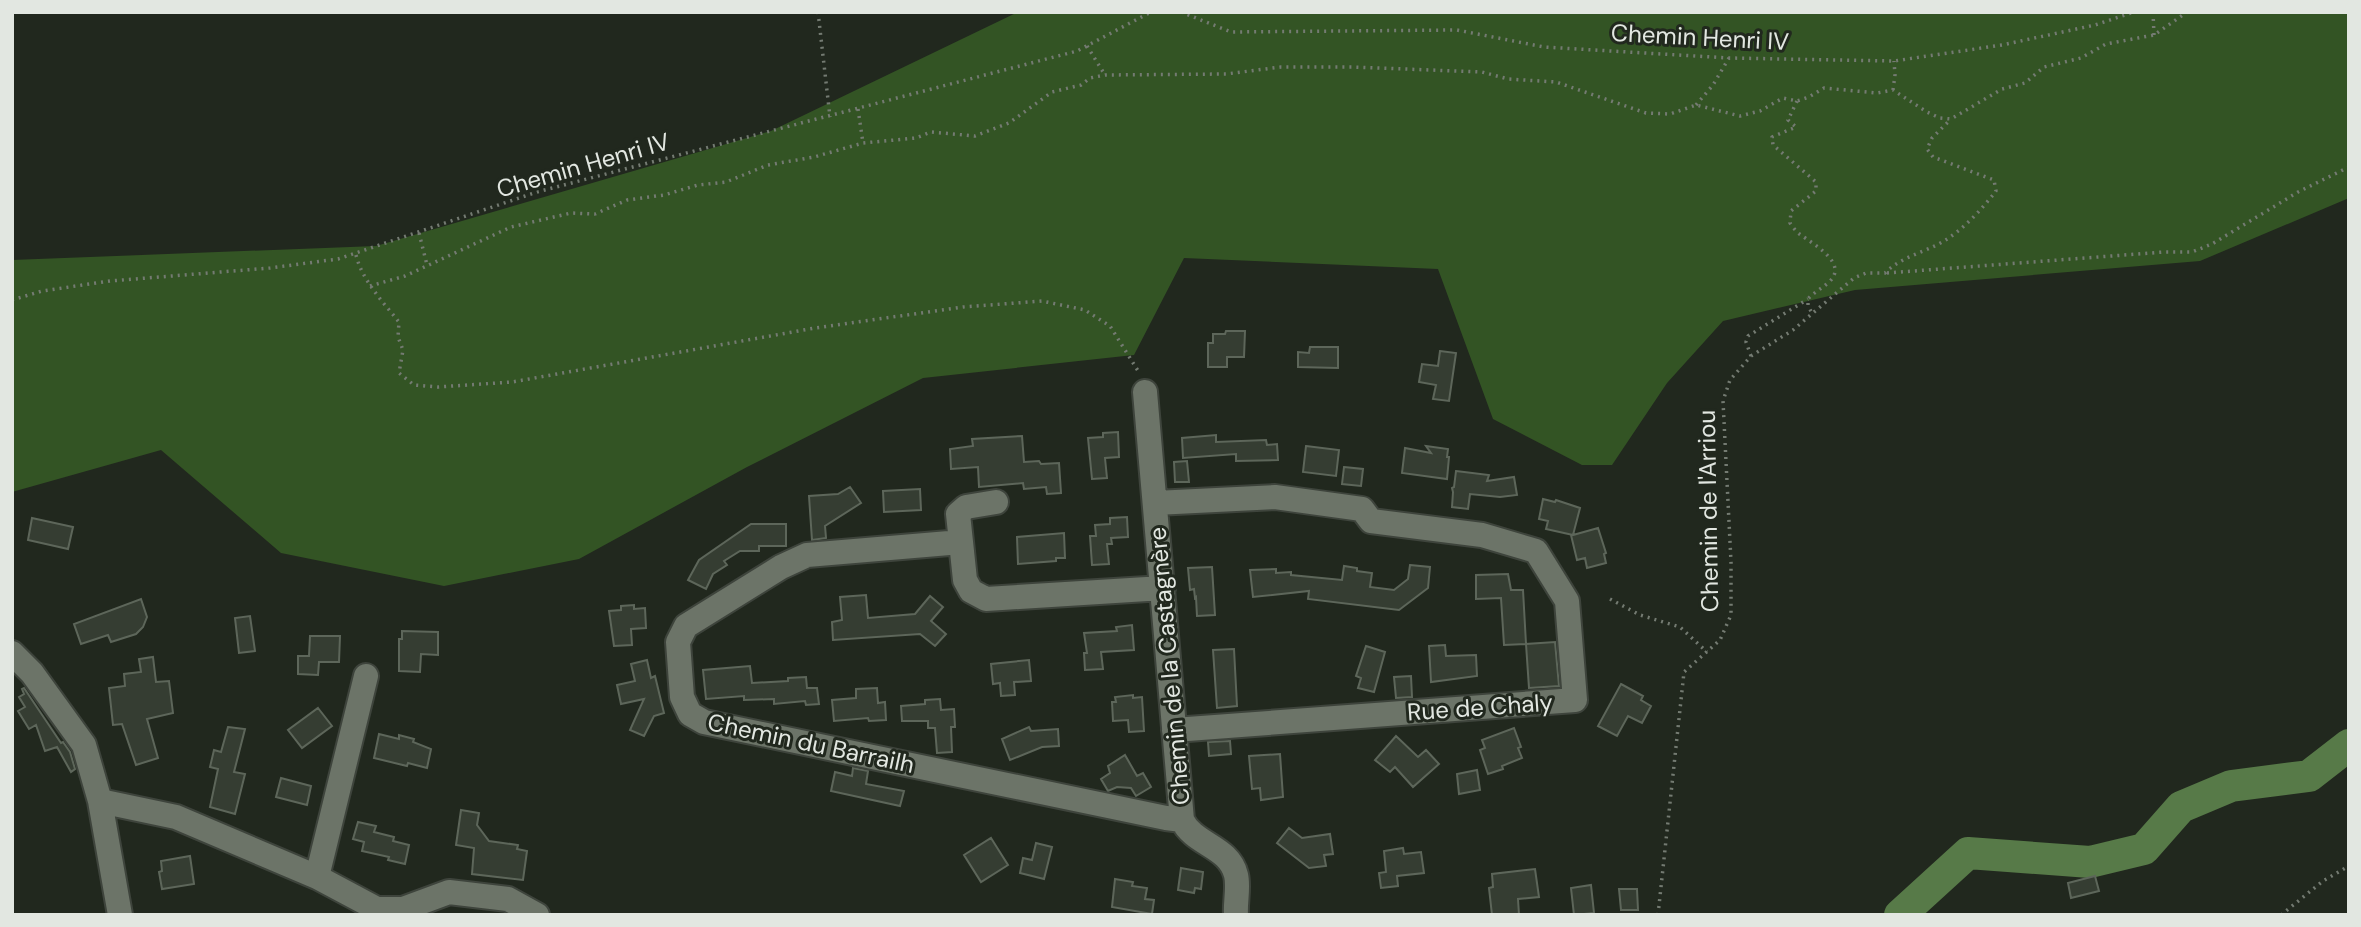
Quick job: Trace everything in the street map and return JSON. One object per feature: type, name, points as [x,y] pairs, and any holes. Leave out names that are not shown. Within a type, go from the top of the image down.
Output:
[{"type":"street","name":"Chemin de la Castagnère","points":[[1145,392],[1182,820],[1186,830],[1196,839],[1225,854],[1233,867],[1237,879],[1236,915]]},
{"type":"street","name":"Rue de Chaly","points":[[1154,503],[1275,497],[1362,509],[1371,521],[1482,535],[1536,551],[1567,601],[1575,700],[1174,730]]},
{"type":"street","points":[[996,502],[966,507],[958,514],[965,580],[971,591],[986,599],[1163,588]]},
{"type":"street","name":"Chemin du Barrailh","points":[[961,542],[807,555],[781,567],[687,626],[678,642],[682,697],[690,714],[704,722],[1182,820]]},
{"type":"street","points":[[12,653],[22,676],[84,745],[100,801],[120,913]]},
{"type":"street","points":[[317,877],[366,676]]},
{"type":"street","points":[[100,801],[176,817],[317,877],[377,909],[403,909],[449,892],[508,899],[537,915]]},
{"type":"path","points":[[818,12],[831,117]]},
{"type":"path","name":"Chemin Henri IV","points":[[12,300],[42,291],[110,281],[270,268],[356,255],[537,192],[1077,51],[1151,12]]},
{"type":"path","name":"Chemin Henri IV","points":[[1181,12],[1231,32],[1457,30],[1544,47],[1729,58],[1894,61],[2002,45],[2095,25],[2134,12]]},
{"type":"path","points":[[2153,12],[2154,35]]},
{"type":"path","points":[[1696,105],[1740,116],[1760,111],[1783,98],[1797,101],[1810,97],[1824,88],[1877,93],[1892,90],[1927,112],[1940,118],[1951,119],[2002,89],[2025,83],[2044,67],[2081,58],[2106,44],[2154,35],[2187,12]]},
{"type":"path","points":[[1087,46],[1105,75]]},
{"type":"path","points":[[370,286],[405,276],[511,227],[571,213],[595,214],[627,200],[726,182],[768,165],[814,157],[863,143],[916,138],[931,132],[975,136],[1009,123],[1052,92],[1081,85],[1090,78],[1105,75],[1226,74],[1281,67],[1482,72],[1508,79],[1556,82],[1646,113],[1670,114],[1696,105],[1713,85],[1729,58]]},
{"type":"path","points":[[1892,90],[1894,61]]},
{"type":"path","points":[[1751,356],[1746,342],[1748,336],[1808,299],[1832,280],[1835,271],[1825,251],[1798,233],[1790,223],[1791,211],[1816,191],[1816,182],[1773,145],[1772,137],[1796,127],[1788,120],[1797,101]]},
{"type":"path","points":[[858,109],[863,143]]},
{"type":"path","name":"Chemin de l'Arriou","points":[[1658,915],[1684,672],[1720,640],[1731,615],[1723,401],[1730,380],[1751,356],[1793,330],[1854,278],[1866,273],[1885,273],[1895,262],[1944,240],[1983,208],[1997,191],[1994,180],[1933,157],[1927,149],[1932,138],[1951,119]]},
{"type":"path","points":[[1885,273],[2192,252],[2212,244],[2298,192],[2349,167]]},
{"type":"path","points":[[419,233],[427,265]]},
{"type":"path","points":[[356,255],[358,265],[365,272],[370,286],[399,322],[398,337],[403,349],[399,373],[414,385],[438,387],[512,382],[815,328],[963,307],[1042,301],[1085,310],[1110,326],[1138,368],[1145,392]]},
{"type":"path","points":[[1808,299],[1808,306],[1813,314]]},
{"type":"path","points":[[1610,599],[1640,615],[1680,627],[1707,652]]},
{"type":"path","points":[[2281,915],[2323,881],[2349,866]]},
{"type":"green space","points":[[1018,12],[2349,12],[2349,198],[2200,261],[1855,290],[1723,321],[1667,383],[1612,465],[1582,465],[1493,419],[1438,269],[1184,258],[1134,355],[923,378],[747,467],[579,559],[444,586],[281,553],[161,450],[12,492],[12,260],[376,246],[771,131]]},
{"type":"building","points":[[1226,331],[1245,331],[1244,357],[1227,357],[1227,367],[1208,367],[1208,343],[1213,343],[1213,334],[1225,334]]},
{"type":"building","points":[[1310,347],[1338,347],[1338,368],[1298,367],[1298,352],[1309,353]]},
{"type":"building","points":[[1440,351],[1456,353],[1449,401],[1433,399],[1436,385],[1419,382],[1422,364],[1438,366]]},
{"type":"building","points":[[1118,432],[1119,457],[1105,458],[1107,478],[1092,479],[1088,438]]},
{"type":"building","points":[[1216,435],[1216,442],[1266,440],[1267,445],[1277,444],[1278,460],[1236,461],[1236,454],[1183,458],[1182,438]]},
{"type":"building","points":[[1022,436],[1024,462],[1059,463],[1061,493],[1047,494],[1046,487],[1024,489],[1023,483],[979,487],[978,467],[951,469],[950,449],[973,446],[972,439]]},
{"type":"building","points":[[1306,446],[1339,450],[1336,476],[1303,472]]},
{"type":"building","points":[[1426,446],[1448,449],[1447,479],[1402,473],[1405,448],[1431,453]]},
{"type":"building","points":[[1187,461],[1189,482],[1175,482],[1174,462]]},
{"type":"building","points":[[1344,467],[1363,469],[1361,486],[1342,484]]},
{"type":"building","points":[[1456,471],[1489,475],[1487,481],[1514,477],[1517,495],[1500,497],[1470,494],[1468,509],[1452,507]]},
{"type":"building","points":[[850,487],[861,503],[825,526],[826,538],[812,540],[809,496],[838,494]]},
{"type":"building","points":[[920,489],[921,510],[884,512],[883,491]]},
{"type":"building","points":[[1543,499],[1556,500],[1580,508],[1573,535],[1546,529],[1548,521],[1539,519]]},
{"type":"building","points":[[1127,517],[1128,537],[1111,538],[1112,544],[1107,544],[1109,564],[1092,565],[1090,536],[1096,536],[1095,525],[1110,524],[1110,518]]},
{"type":"building","points":[[32,518],[73,527],[68,549],[28,540]]},
{"type":"building","points":[[751,524],[786,524],[786,546],[759,546],[759,551],[740,551],[724,561],[727,565],[713,574],[706,589],[688,580],[699,560]]},
{"type":"building","points":[[1598,528],[1606,553],[1606,563],[1587,568],[1585,558],[1577,560],[1571,535]]},
{"type":"building","points":[[1064,533],[1065,558],[1018,564],[1017,537]]},
{"type":"building","points":[[1410,565],[1430,567],[1428,588],[1399,610],[1308,599],[1309,591],[1253,597],[1250,570],[1276,569],[1276,573],[1291,572],[1291,575],[1342,580],[1344,566],[1372,573],[1370,587],[1394,590],[1408,579]]},
{"type":"building","points":[[1212,567],[1215,615],[1197,616],[1196,597],[1194,589],[1190,590],[1188,568]]},
{"type":"building","points":[[1508,574],[1511,590],[1523,590],[1526,644],[1504,645],[1501,598],[1476,599],[1476,575]]},
{"type":"building","points":[[866,595],[868,618],[915,614],[930,596],[943,607],[931,621],[946,634],[935,646],[920,634],[833,640],[832,622],[842,620],[840,597]]},
{"type":"building","points":[[141,599],[147,617],[136,634],[111,642],[108,635],[81,644],[74,624]]},
{"type":"building","points":[[634,605],[634,609],[645,608],[646,628],[631,629],[632,645],[614,646],[609,611]]},
{"type":"building","points":[[250,616],[255,651],[239,653],[235,618]]},
{"type":"building","points":[[1132,625],[1134,650],[1101,652],[1103,669],[1085,670],[1084,653],[1087,653],[1084,633],[1117,631],[1116,627]]},
{"type":"building","points":[[402,631],[438,632],[438,655],[421,654],[420,672],[399,671],[399,639],[402,639]]},
{"type":"building","points":[[310,636],[340,636],[339,662],[319,662],[318,675],[298,674],[298,656],[309,656]]},
{"type":"building","points":[[1555,642],[1559,686],[1529,688],[1526,644]]},
{"type":"building","points":[[1445,645],[1446,656],[1476,655],[1477,676],[1431,682],[1429,646]]},
{"type":"building","points":[[1366,646],[1385,652],[1374,692],[1358,688],[1361,678],[1356,676]]},
{"type":"building","points":[[1234,649],[1237,706],[1217,708],[1213,650]]},
{"type":"building","points":[[153,657],[156,682],[169,681],[173,713],[147,719],[158,758],[136,765],[122,724],[113,725],[109,688],[125,686],[124,674],[141,672],[139,659]]},
{"type":"building","points":[[647,660],[651,678],[655,676],[664,713],[654,716],[644,736],[630,730],[644,699],[621,704],[617,685],[635,681],[631,664]]},
{"type":"building","points":[[1029,660],[1031,681],[1014,682],[1015,695],[1001,696],[1000,683],[993,684],[991,664]]},
{"type":"building","points":[[750,666],[752,683],[806,677],[807,688],[817,688],[819,704],[806,705],[805,701],[774,704],[774,699],[744,700],[744,696],[706,699],[703,670]]},
{"type":"building","points":[[1411,676],[1412,697],[1396,698],[1394,677]]},
{"type":"building","points":[[1621,684],[1643,696],[1641,700],[1651,706],[1642,723],[1628,716],[1617,736],[1598,726]]},
{"type":"building","points":[[24,688],[70,752],[75,769],[71,772],[57,747],[45,751],[36,725],[29,729],[18,711],[25,707],[19,697],[24,694]]},
{"type":"building","points":[[877,688],[878,703],[885,702],[886,720],[869,721],[868,718],[834,721],[832,700],[856,698],[856,689]]},
{"type":"building","points":[[1133,695],[1133,698],[1142,697],[1144,731],[1129,732],[1128,720],[1113,721],[1112,702],[1116,702],[1115,697]]},
{"type":"building","points":[[940,699],[941,710],[954,709],[955,727],[951,727],[952,752],[937,753],[935,728],[928,728],[928,721],[902,721],[901,706],[925,704],[925,700]]},
{"type":"building","points":[[318,708],[332,726],[302,748],[288,730]]},
{"type":"building","points":[[228,727],[245,729],[234,772],[245,774],[235,814],[210,807],[218,769],[210,767],[214,750],[221,752]]},
{"type":"building","points":[[1029,727],[1031,731],[1058,729],[1059,746],[1042,747],[1010,760],[1002,739]]},
{"type":"building","points":[[1514,728],[1522,758],[1488,774],[1480,750],[1485,748],[1482,740]]},
{"type":"building","points":[[379,734],[399,739],[399,735],[414,739],[413,742],[431,749],[427,768],[374,758]]},
{"type":"building","points":[[1396,736],[1418,757],[1426,750],[1439,764],[1413,787],[1395,767],[1390,772],[1375,760]]},
{"type":"building","points":[[1230,741],[1231,754],[1209,756],[1208,742]]},
{"type":"building","points":[[1280,754],[1283,797],[1261,800],[1260,788],[1252,789],[1249,756]]},
{"type":"building","points":[[1125,755],[1137,776],[1143,773],[1151,787],[1136,796],[1131,788],[1117,787],[1108,791],[1101,779],[1110,773],[1108,766]]},
{"type":"building","points":[[853,768],[868,771],[866,784],[904,791],[900,806],[831,791],[835,772],[852,776]]},
{"type":"building","points":[[1477,770],[1480,790],[1459,794],[1457,774]]},
{"type":"building","points":[[281,778],[311,786],[307,805],[276,797]]},
{"type":"building","points":[[461,810],[479,813],[477,825],[489,841],[518,845],[517,849],[527,851],[523,880],[472,874],[474,848],[456,845]]},
{"type":"building","points":[[358,822],[376,826],[374,832],[394,837],[393,841],[409,845],[405,864],[362,851],[364,842],[353,839]]},
{"type":"building","points":[[1289,828],[1302,838],[1330,834],[1333,854],[1324,855],[1326,866],[1309,868],[1277,843]]},
{"type":"building","points":[[991,838],[1008,865],[981,882],[964,855]]},
{"type":"building","points":[[1036,843],[1052,847],[1044,879],[1020,873],[1023,858],[1032,860]]},
{"type":"building","points":[[1403,848],[1404,854],[1421,852],[1424,873],[1397,876],[1398,886],[1381,888],[1379,873],[1386,872],[1384,851]]},
{"type":"building","points":[[190,856],[194,884],[162,889],[159,872],[162,871],[161,861]]},
{"type":"building","points":[[1181,868],[1203,872],[1201,889],[1195,888],[1194,893],[1178,890]]},
{"type":"building","points":[[1535,869],[1539,897],[1518,899],[1519,915],[1492,915],[1489,888],[1493,887],[1492,874]]},
{"type":"building","points":[[2095,876],[2099,891],[2071,898],[2068,883]]},
{"type":"building","points":[[1115,879],[1133,882],[1132,886],[1147,888],[1145,899],[1154,900],[1152,914],[1112,907]]},
{"type":"building","points":[[1591,885],[1594,913],[1574,915],[1571,888]]},
{"type":"building","points":[[1619,889],[1637,889],[1638,910],[1621,910]]},
{"type":"waterway","points":[[1900,915],[1968,853],[2090,862],[2144,849],[2181,807],[2231,786],[2309,776],[2349,745]]}]
